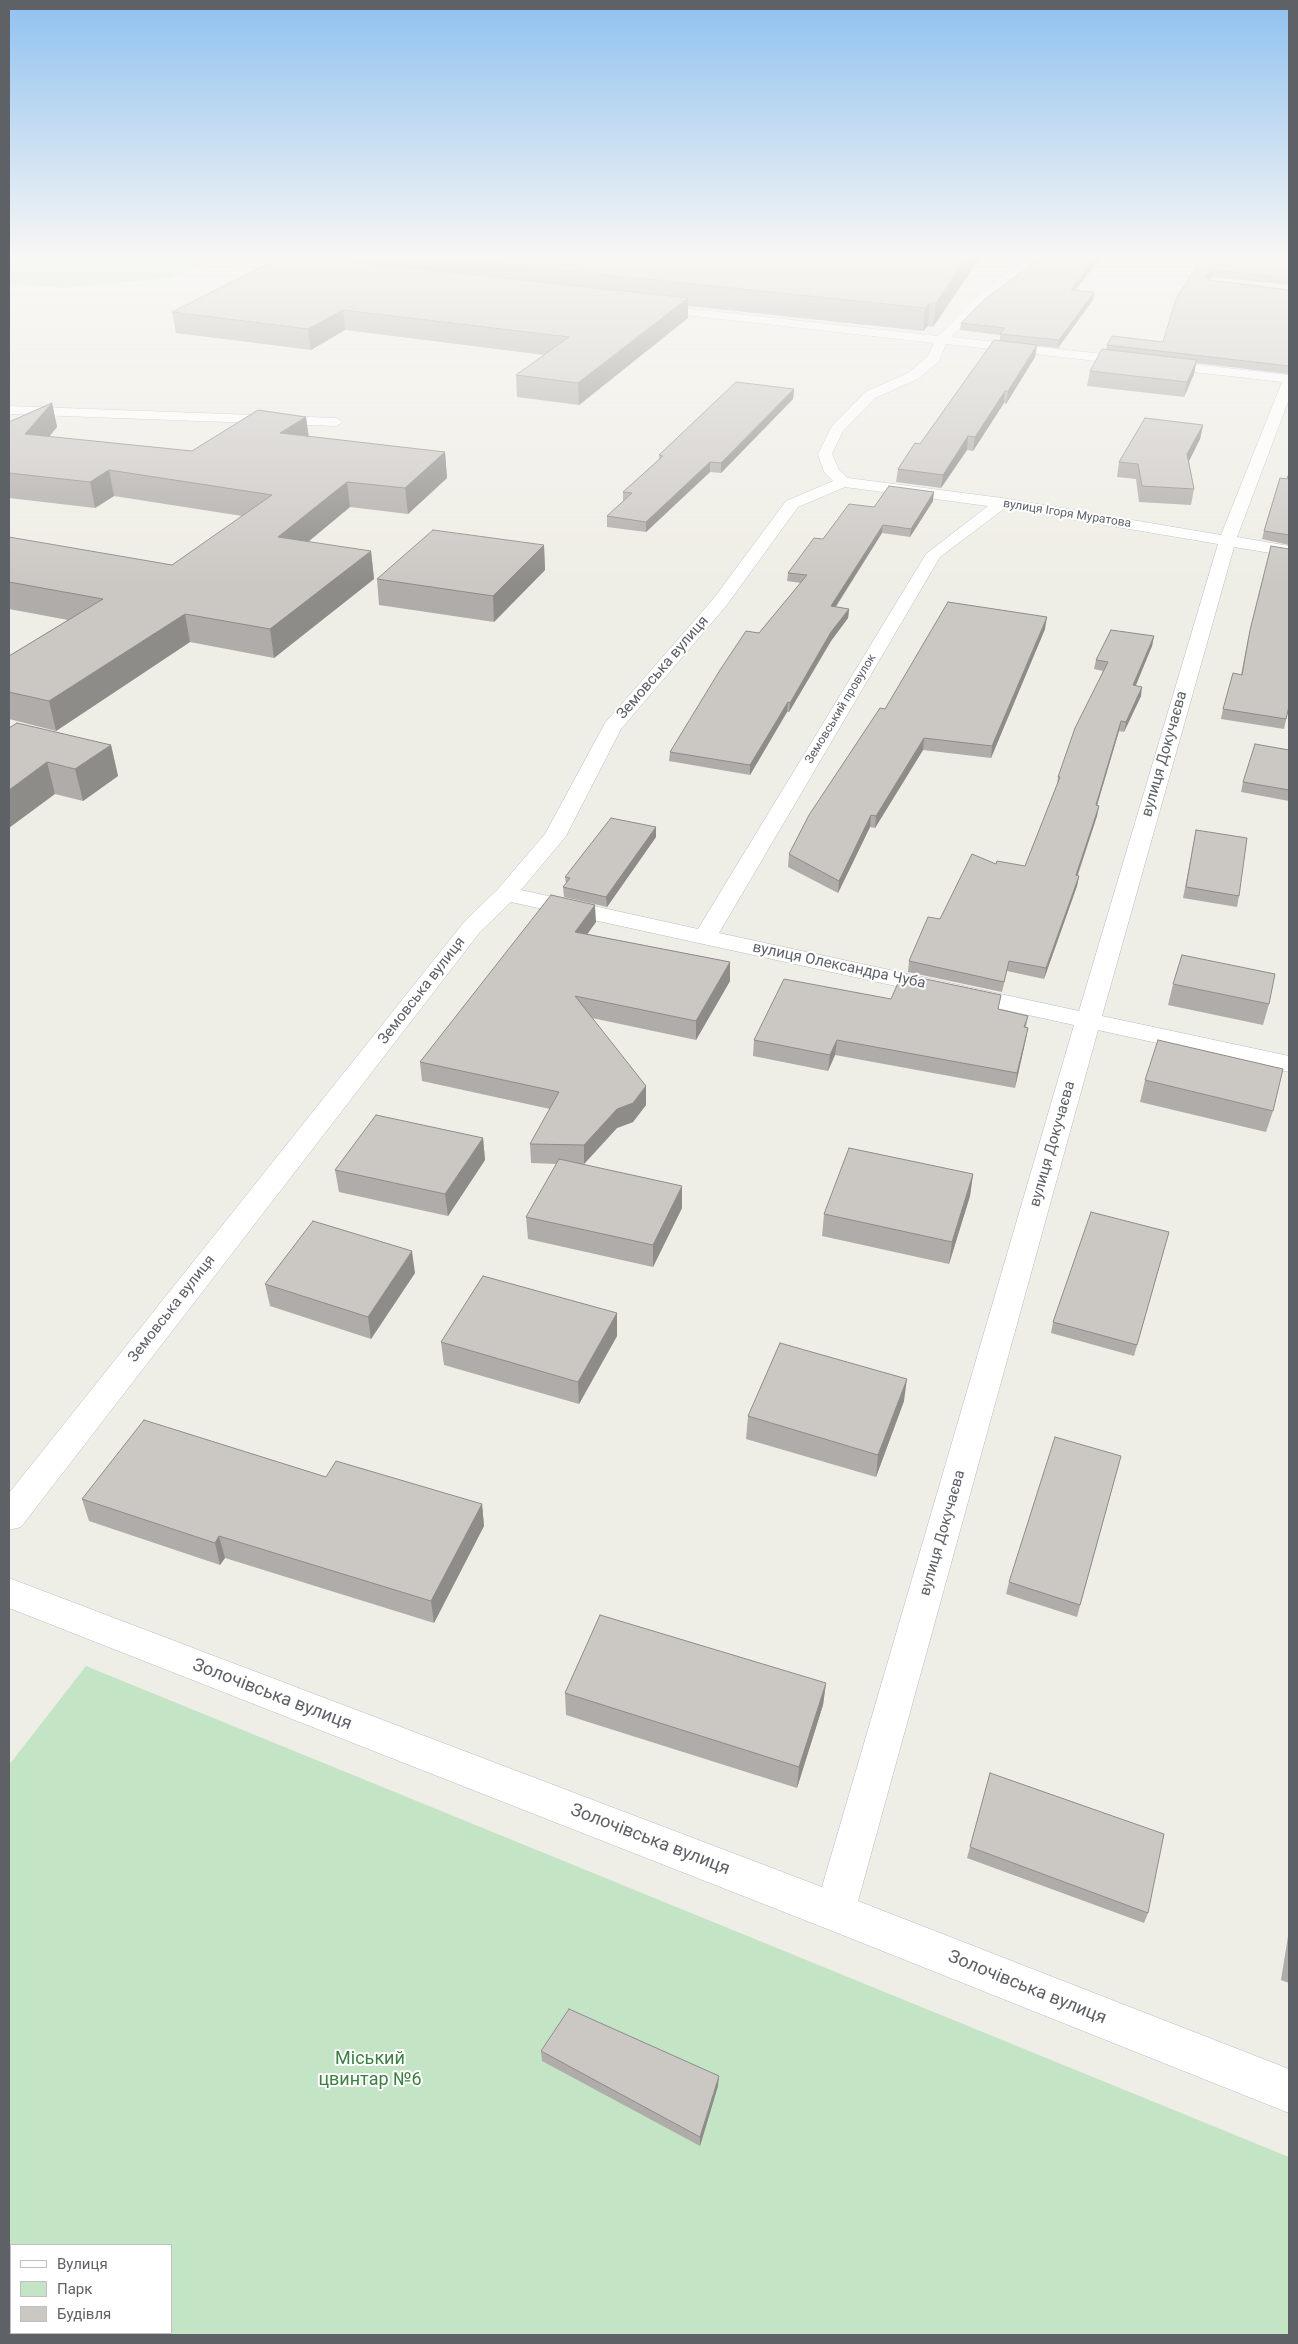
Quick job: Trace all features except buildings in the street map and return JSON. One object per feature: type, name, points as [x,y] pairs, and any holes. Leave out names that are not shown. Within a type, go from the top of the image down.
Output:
[{"type":"street","points":[[843,482],[832,472],[825,454],[837,429],[870,395],[913,376],[927,364]]},
{"type":"street","points":[[1157,364],[1289,380]]},
{"type":"street","name":"вулиця Докучаєва","points":[[835,1912],[1088,1020],[1227,541],[1289,380]]},
{"type":"street","points":[[9,410],[336,422]]},
{"type":"street","name":"вулиця Ігоря Муратова","points":[[843,482],[1002,503],[1289,551]]},
{"type":"street","name":"Земовська вулиця","points":[[9,1518],[472,927],[506,894],[555,836],[612,727],[720,602],[792,504],[843,482]]},
{"type":"street","name":"Земовський провулок","points":[[706,937],[934,554],[1002,503]]},
{"type":"street","name":"вулиця Олександра Чуба","points":[[506,894],[1289,1064]]},
{"type":"street","name":"Золочівська вулиця","points":[[9,1593],[835,1912],[1289,2091]]},
{"type":"green space","name":"Міський цвинтар №6","points":[[86,1666],[1289,2157],[1289,2335],[9,2335],[9,1765]]}]
